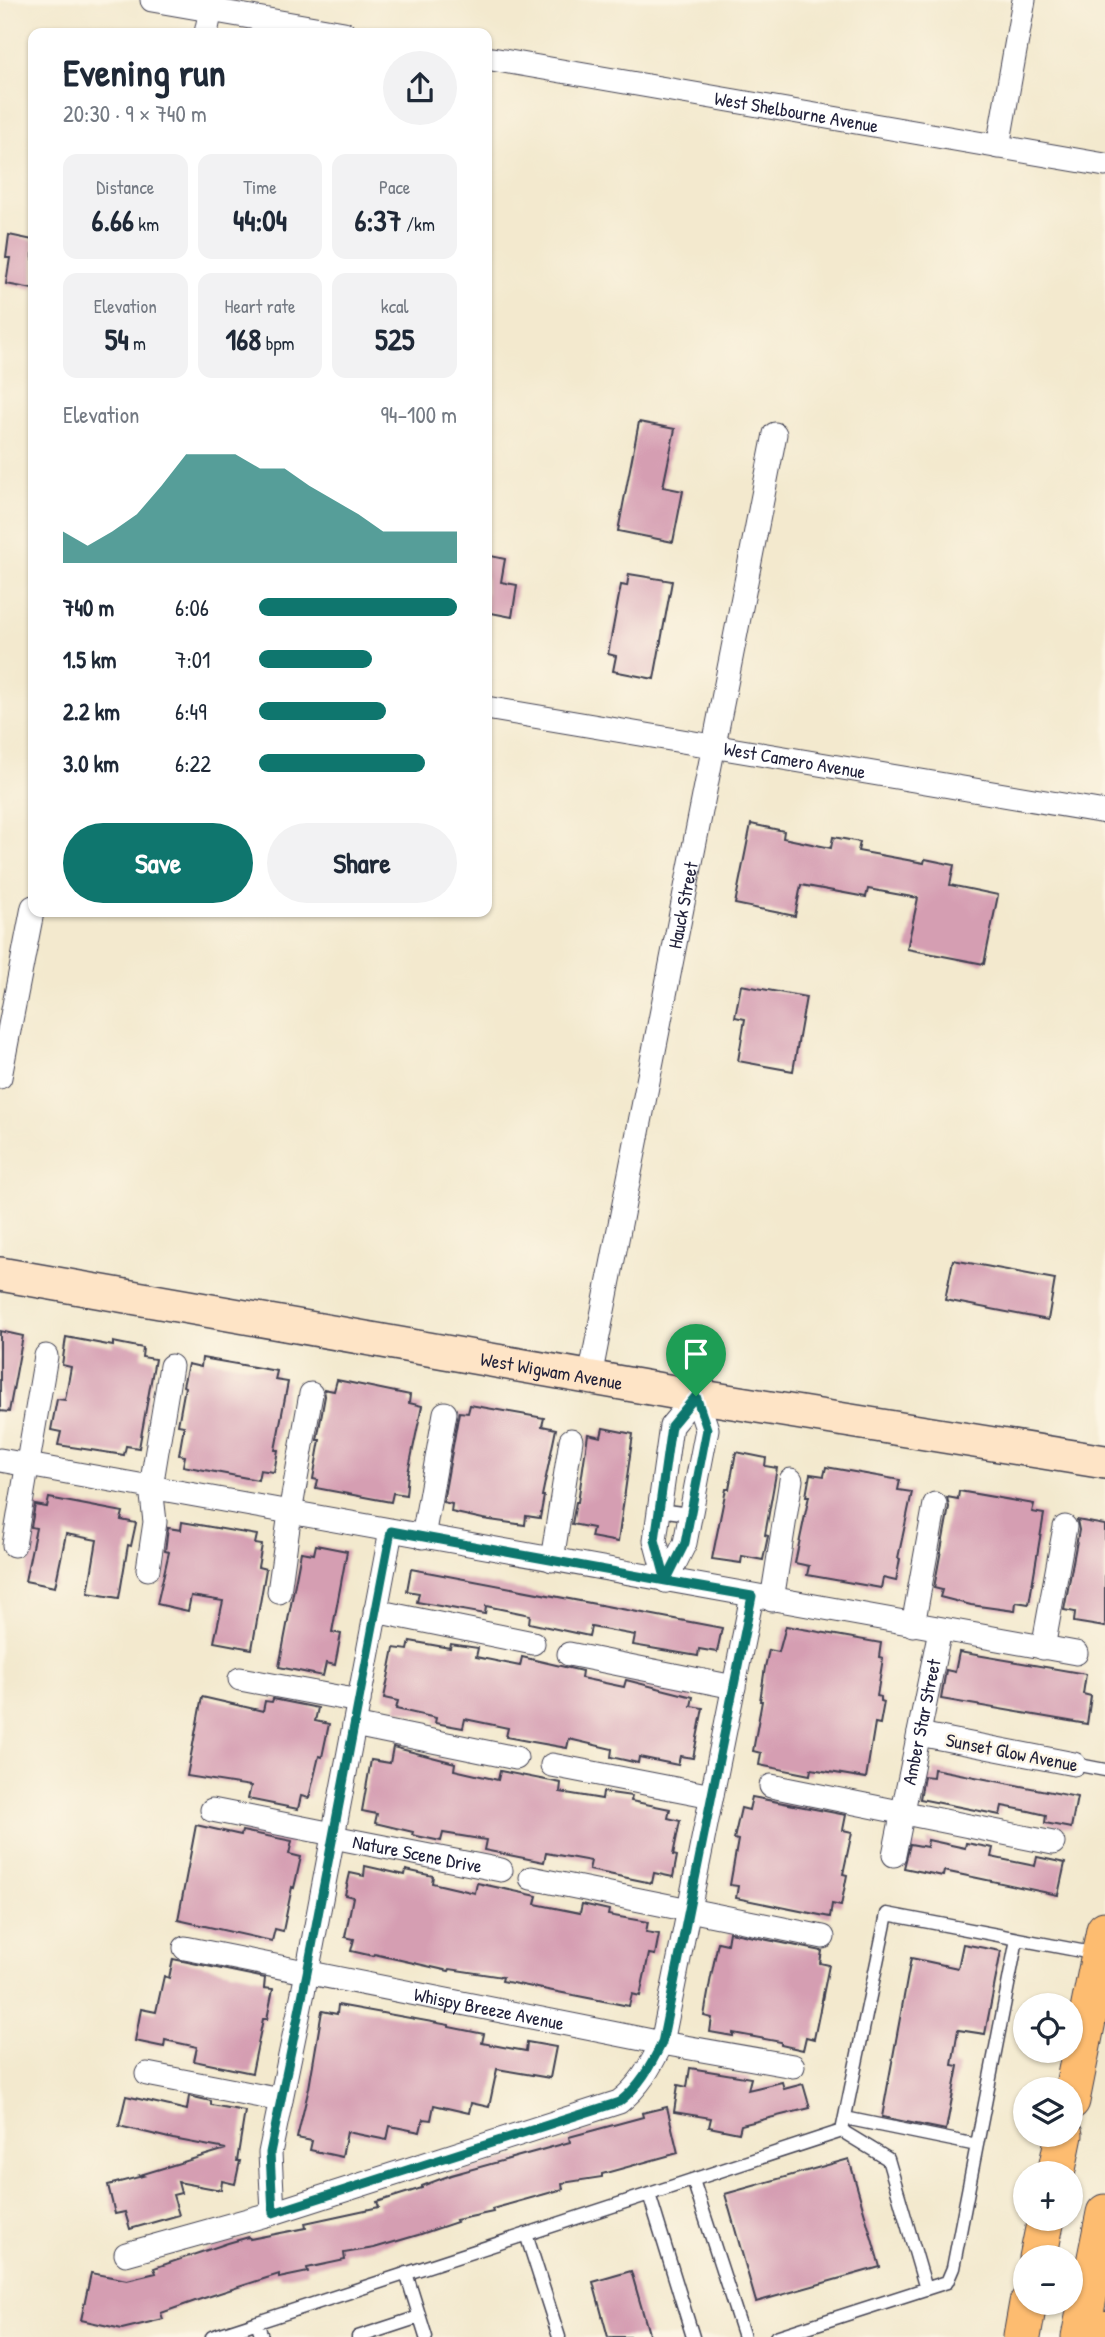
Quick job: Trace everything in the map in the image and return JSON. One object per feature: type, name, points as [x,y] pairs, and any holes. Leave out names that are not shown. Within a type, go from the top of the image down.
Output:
[{"type":"highway","points":[[1081,2337],[1105,2330]]},
{"type":"main road","points":[[1076,2077],[1103,1942]]},
{"type":"main road","points":[[1081,2337],[1105,2213]]},
{"type":"main road","points":[[1021,2337],[1026,2315]]},
{"type":"street","points":[[152,0],[212,5],[320,28]]},
{"type":"street","points":[[999,147],[1024,0]]},
{"type":"street","points":[[207,28],[212,5]]},
{"type":"street","name":"West Shelbourne Avenue","points":[[492,59],[1105,165]]},
{"type":"street","name":"Hauck Street","points":[[590,1377],[775,434]]},
{"type":"street","name":"West Camero Avenue","points":[[492,709],[1105,812]]},
{"type":"street","points":[[0,1077],[31,917]]},
{"type":"street","name":"West Wigwam Avenue","points":[[0,1274],[696,1396],[1105,1462]]},
{"type":"street","points":[[14,1545],[46,1356]]},
{"type":"street","points":[[148,1569],[155,1522],[151,1488],[171,1366]]},
{"type":"street","points":[[279,1592],[311,1394]]},
{"type":"street","points":[[666,1581],[655,1540],[671,1426],[696,1396]]},
{"type":"street","points":[[666,1581],[685,1543],[707,1429],[696,1396]]},
{"type":"street","points":[[423,1537],[445,1413]]},
{"type":"street","points":[[552,1560],[571,1440]]},
{"type":"street","points":[[0,1460],[1076,1653]]},
{"type":"street","points":[[126,2254],[273,2213],[619,2102],[635,2090],[649,2070],[662,2043],[734,1687],[762,1598],[791,1480]]},
{"type":"street","points":[[913,1625],[936,1504]]},
{"type":"street","points":[[1043,1648],[1065,1527]]},
{"type":"street","name":"Nature Scene Drive","points":[[273,2213],[270,2153],[391,1531]]},
{"type":"street","points":[[375,1611],[533,1643]]},
{"type":"street","name":"Amber Star Street","points":[[894,1855],[940,1630]]},
{"type":"street","points":[[569,1654],[734,1687]]},
{"type":"street","points":[[240,1679],[359,1701]]},
{"type":"street","points":[[354,1724],[516,1758]]},
{"type":"street","name":"Sunset Glow Avenue","points":[[919,1734],[1074,1764]]},
{"type":"street","points":[[552,1765],[712,1796]]},
{"type":"street","points":[[771,1786],[1053,1843]]},
{"type":"street","name":"Nature Scene Drive","points":[[212,1810],[501,1870]]},
{"type":"street","points":[[531,1878],[823,1937]]},
{"type":"street","name":"Whispy Breeze Avenue","points":[[185,1948],[662,2043],[793,2066]]},
{"type":"street","points":[[147,2074],[281,2100]]},
{"type":"lane","points":[[658,1510],[690,1514]]},
{"type":"lane","name":"Sunset Glow Avenue","points":[[1074,1764],[1105,1770]]},
{"type":"lane","points":[[843,2125],[887,1913],[1017,1939],[1103,1942]]},
{"type":"lane","points":[[776,2337],[947,2282],[953,2268],[1017,1939]]},
{"type":"lane","points":[[843,2125],[888,2159],[926,2289]]},
{"type":"lane","points":[[212,2337],[693,2180],[843,2125],[977,2146]]},
{"type":"lane","points":[[693,2180],[744,2337]]},
{"type":"lane","points":[[649,2194],[694,2337]]},
{"type":"lane","points":[[526,2234],[559,2337]]},
{"type":"lane","points":[[406,2273],[426,2337]]},
{"type":"lane","points":[[358,2337],[419,2317]]},
{"type":"lane","points":[[257,2322],[262,2337]]},
{"type":"building","points":[[9,235],[28,239],[28,288],[6,284],[10,258],[6,258]]},
{"type":"building","points":[[639,422],[675,429],[663,487],[683,491],[673,542],[618,531]]},
{"type":"building","points":[[492,556],[505,559],[501,582],[517,585],[512,617],[492,613]]},
{"type":"building","points":[[629,574],[672,581],[654,679],[613,671],[616,656],[608,654],[621,585],[627,586]]},
{"type":"building","points":[[751,824],[784,831],[783,838],[831,848],[833,837],[860,842],[858,851],[924,863],[925,859],[954,865],[950,885],[998,895],[984,964],[907,949],[918,898],[868,889],[866,897],[801,885],[795,916],[735,904]]},
{"type":"building","points":[[741,985],[806,997],[793,1071],[738,1061],[745,1019],[735,1017]]},
{"type":"building","points":[[953,1260],[1055,1279],[1048,1320],[945,1300]]},
{"type":"building","points":[[0,1331],[23,1336],[9,1412],[0,1411]]},
{"type":"building","points":[[66,1337],[113,1346],[113,1342],[143,1348],[142,1357],[155,1359],[139,1448],[126,1446],[124,1455],[58,1445],[61,1432],[51,1430],[57,1399],[65,1400],[71,1367],[62,1365]]},
{"type":"building","points":[[202,1358],[277,1371],[275,1380],[288,1382],[275,1450],[278,1450],[274,1472],[260,1470],[258,1480],[183,1466],[185,1456],[179,1455],[184,1426],[178,1425],[185,1387],[183,1386],[188,1364],[201,1367]]},
{"type":"building","points":[[337,1380],[410,1395],[409,1403],[422,1406],[406,1495],[393,1493],[391,1502],[316,1488],[318,1480],[313,1479],[320,1440],[317,1440],[324,1389],[334,1391]]},
{"type":"building","points":[[470,1405],[544,1418],[542,1426],[556,1429],[540,1518],[526,1516],[525,1525],[483,1519],[451,1512],[452,1504],[443,1502],[459,1412],[468,1413]]},
{"type":"building","points":[[603,1428],[633,1434],[618,1542],[591,1537],[593,1528],[572,1524],[588,1434],[601,1437]]},
{"type":"building","points":[[736,1452],[766,1458],[765,1466],[777,1468],[763,1560],[742,1556],[741,1563],[712,1559]]},
{"type":"building","points":[[826,1467],[900,1480],[898,1490],[912,1492],[898,1558],[896,1581],[883,1578],[881,1588],[807,1575],[809,1566],[795,1563],[809,1496],[806,1496],[810,1474],[824,1476]]},
{"type":"building","points":[[959,1491],[1034,1504],[1032,1512],[1044,1514],[1029,1604],[1016,1602],[1015,1611],[971,1605],[940,1597],[942,1590],[934,1588],[949,1507],[947,1497],[958,1499]]},
{"type":"building","points":[[49,1498],[123,1512],[121,1520],[136,1523],[131,1546],[128,1545],[119,1598],[88,1593],[97,1540],[66,1534],[55,1587],[25,1581],[36,1528],[31,1527],[35,1505],[47,1507]]},
{"type":"building","points":[[1077,1520],[1105,1525],[1105,1627],[1074,1622],[1075,1612],[1064,1610],[1079,1530]]},
{"type":"building","points":[[182,1522],[257,1535],[255,1544],[262,1545],[258,1567],[266,1569],[252,1649],[214,1642],[223,1601],[191,1596],[188,1611],[157,1604],[169,1552],[165,1551],[168,1528],[181,1530]]},
{"type":"building","points":[[316,1545],[347,1551],[332,1632],[341,1634],[335,1665],[326,1663],[323,1676],[279,1667],[301,1552],[314,1554]]},
{"type":"building","points":[[411,1569],[722,1628],[717,1652],[699,1649],[698,1656],[633,1645],[635,1635],[591,1627],[589,1636],[529,1623],[530,1615],[486,1606],[485,1614],[417,1602],[419,1593],[407,1591]]},
{"type":"building","points":[[786,1626],[881,1643],[879,1657],[883,1658],[877,1696],[884,1702],[880,1724],[875,1723],[866,1778],[811,1769],[810,1775],[759,1765],[761,1753],[753,1751],[765,1667],[769,1650],[779,1652]]},
{"type":"building","points":[[410,1641],[450,1648],[451,1644],[478,1648],[476,1657],[520,1666],[522,1657],[582,1671],[581,1678],[624,1687],[626,1680],[693,1697],[691,1706],[703,1708],[693,1758],[680,1756],[678,1765],[639,1757],[638,1763],[611,1757],[612,1749],[569,1739],[567,1748],[506,1737],[508,1728],[465,1719],[463,1728],[435,1723],[436,1718],[396,1709],[398,1701],[384,1698],[394,1648],[408,1650]]},
{"type":"building","points":[[959,1652],[1086,1674],[1083,1694],[1091,1696],[1087,1724],[941,1699],[946,1670],[955,1672]]},
{"type":"building","points":[[202,1697],[263,1711],[265,1701],[272,1702],[273,1699],[318,1708],[315,1721],[329,1724],[309,1798],[301,1796],[298,1809],[248,1799],[251,1786],[187,1776]]},
{"type":"building","points":[[393,1747],[455,1763],[454,1770],[498,1780],[500,1771],[561,1783],[560,1792],[602,1799],[603,1792],[632,1796],[631,1801],[670,1809],[668,1818],[680,1821],[673,1855],[677,1856],[673,1877],[654,1873],[652,1883],[589,1870],[591,1861],[546,1853],[544,1862],[484,1850],[486,1840],[443,1833],[441,1841],[375,1823],[377,1814],[362,1811],[371,1760],[390,1763]]},
{"type":"building","points":[[934,1769],[1077,1797],[1071,1828],[1045,1823],[1046,1815],[1029,1811],[1002,1806],[1000,1815],[920,1799],[924,1776],[933,1777]]},
{"type":"building","points":[[752,1797],[846,1815],[843,1830],[852,1832],[843,1874],[847,1875],[841,1906],[832,1904],[830,1917],[736,1898],[738,1886],[730,1885],[738,1840],[734,1839],[741,1808],[749,1810]]},
{"type":"building","points":[[196,1825],[241,1835],[242,1831],[292,1841],[289,1854],[301,1857],[283,1931],[275,1929],[272,1941],[178,1920]]},
{"type":"building","points":[[928,1840],[965,1848],[966,1843],[993,1848],[991,1857],[1035,1866],[1037,1857],[1065,1863],[1058,1895],[944,1871],[943,1876],[904,1868],[910,1844],[927,1847]]},
{"type":"building","points":[[365,1866],[405,1875],[406,1870],[433,1876],[432,1883],[475,1893],[477,1883],[537,1896],[535,1904],[580,1913],[582,1904],[609,1910],[608,1915],[648,1922],[646,1932],[659,1934],[655,1955],[649,1954],[640,1996],[632,1994],[629,2006],[502,1981],[503,1977],[449,1971],[351,1951],[354,1939],[345,1937],[353,1897],[345,1895],[350,1873],[364,1876]]},
{"type":"building","points":[[729,1932],[822,1951],[820,1963],[829,1965],[814,2039],[806,2037],[803,2050],[781,2045],[781,2042],[733,2033],[733,2036],[710,2032],[712,2018],[704,2016],[710,1982],[718,1942],[727,1944]]},
{"type":"building","points":[[963,1944],[1001,1951],[985,2034],[958,2030],[952,2065],[958,2066],[946,2130],[882,2117],[911,1958],[958,1968]]},
{"type":"building","points":[[173,1959],[265,1978],[264,1988],[273,1989],[267,2019],[263,2019],[252,2073],[194,2061],[197,2047],[165,2040],[164,2047],[135,2041],[141,2009],[156,2012],[164,1976],[169,1978]]},
{"type":"building","points":[[338,2005],[484,2034],[482,2043],[526,2051],[527,2042],[556,2047],[550,2078],[497,2069],[489,2107],[471,2103],[469,2113],[434,2105],[431,2120],[423,2119],[420,2132],[390,2126],[387,2140],[347,2132],[342,2157],[310,2150],[312,2141],[297,2138],[309,2088],[322,2011],[337,2014]]},
{"type":"building","points":[[690,2068],[751,2078],[748,2090],[782,2082],[784,2089],[803,2084],[810,2108],[741,2125],[739,2133],[709,2127],[711,2118],[674,2112],[678,2085],[687,2087]]},
{"type":"building","points":[[126,2096],[187,2110],[189,2096],[211,2101],[211,2105],[245,2111],[235,2184],[222,2181],[221,2190],[178,2182],[181,2193],[173,2195],[179,2215],[130,2229],[125,2212],[115,2214],[108,2185],[226,2149],[119,2126]]},
{"type":"building","points":[[667,2107],[678,2153],[602,2174],[602,2177],[562,2183],[563,2189],[492,2209],[493,2212],[456,2220],[457,2222],[374,2248],[344,2253],[345,2260],[307,2268],[308,2272],[279,2278],[279,2274],[198,2300],[161,2313],[163,2319],[122,2329],[81,2320],[91,2273],[127,2280],[156,2273],[154,2268],[228,2243],[306,2228],[305,2223],[379,2207],[377,2202],[422,2188],[451,2175],[570,2142],[569,2137],[643,2117],[642,2113]]},
{"type":"building","points":[[849,2159],[880,2267],[756,2302],[725,2194]]},
{"type":"building","points":[[631,2271],[650,2337],[608,2337],[593,2282]]},
{"type":"route","points":[[696,1396],[671,1426],[655,1540],[666,1581],[752,1596],[662,2043],[649,2070],[635,2090],[619,2102],[273,2213],[270,2153],[391,1531],[666,1581],[685,1543],[707,1429],[696,1396]]}]
